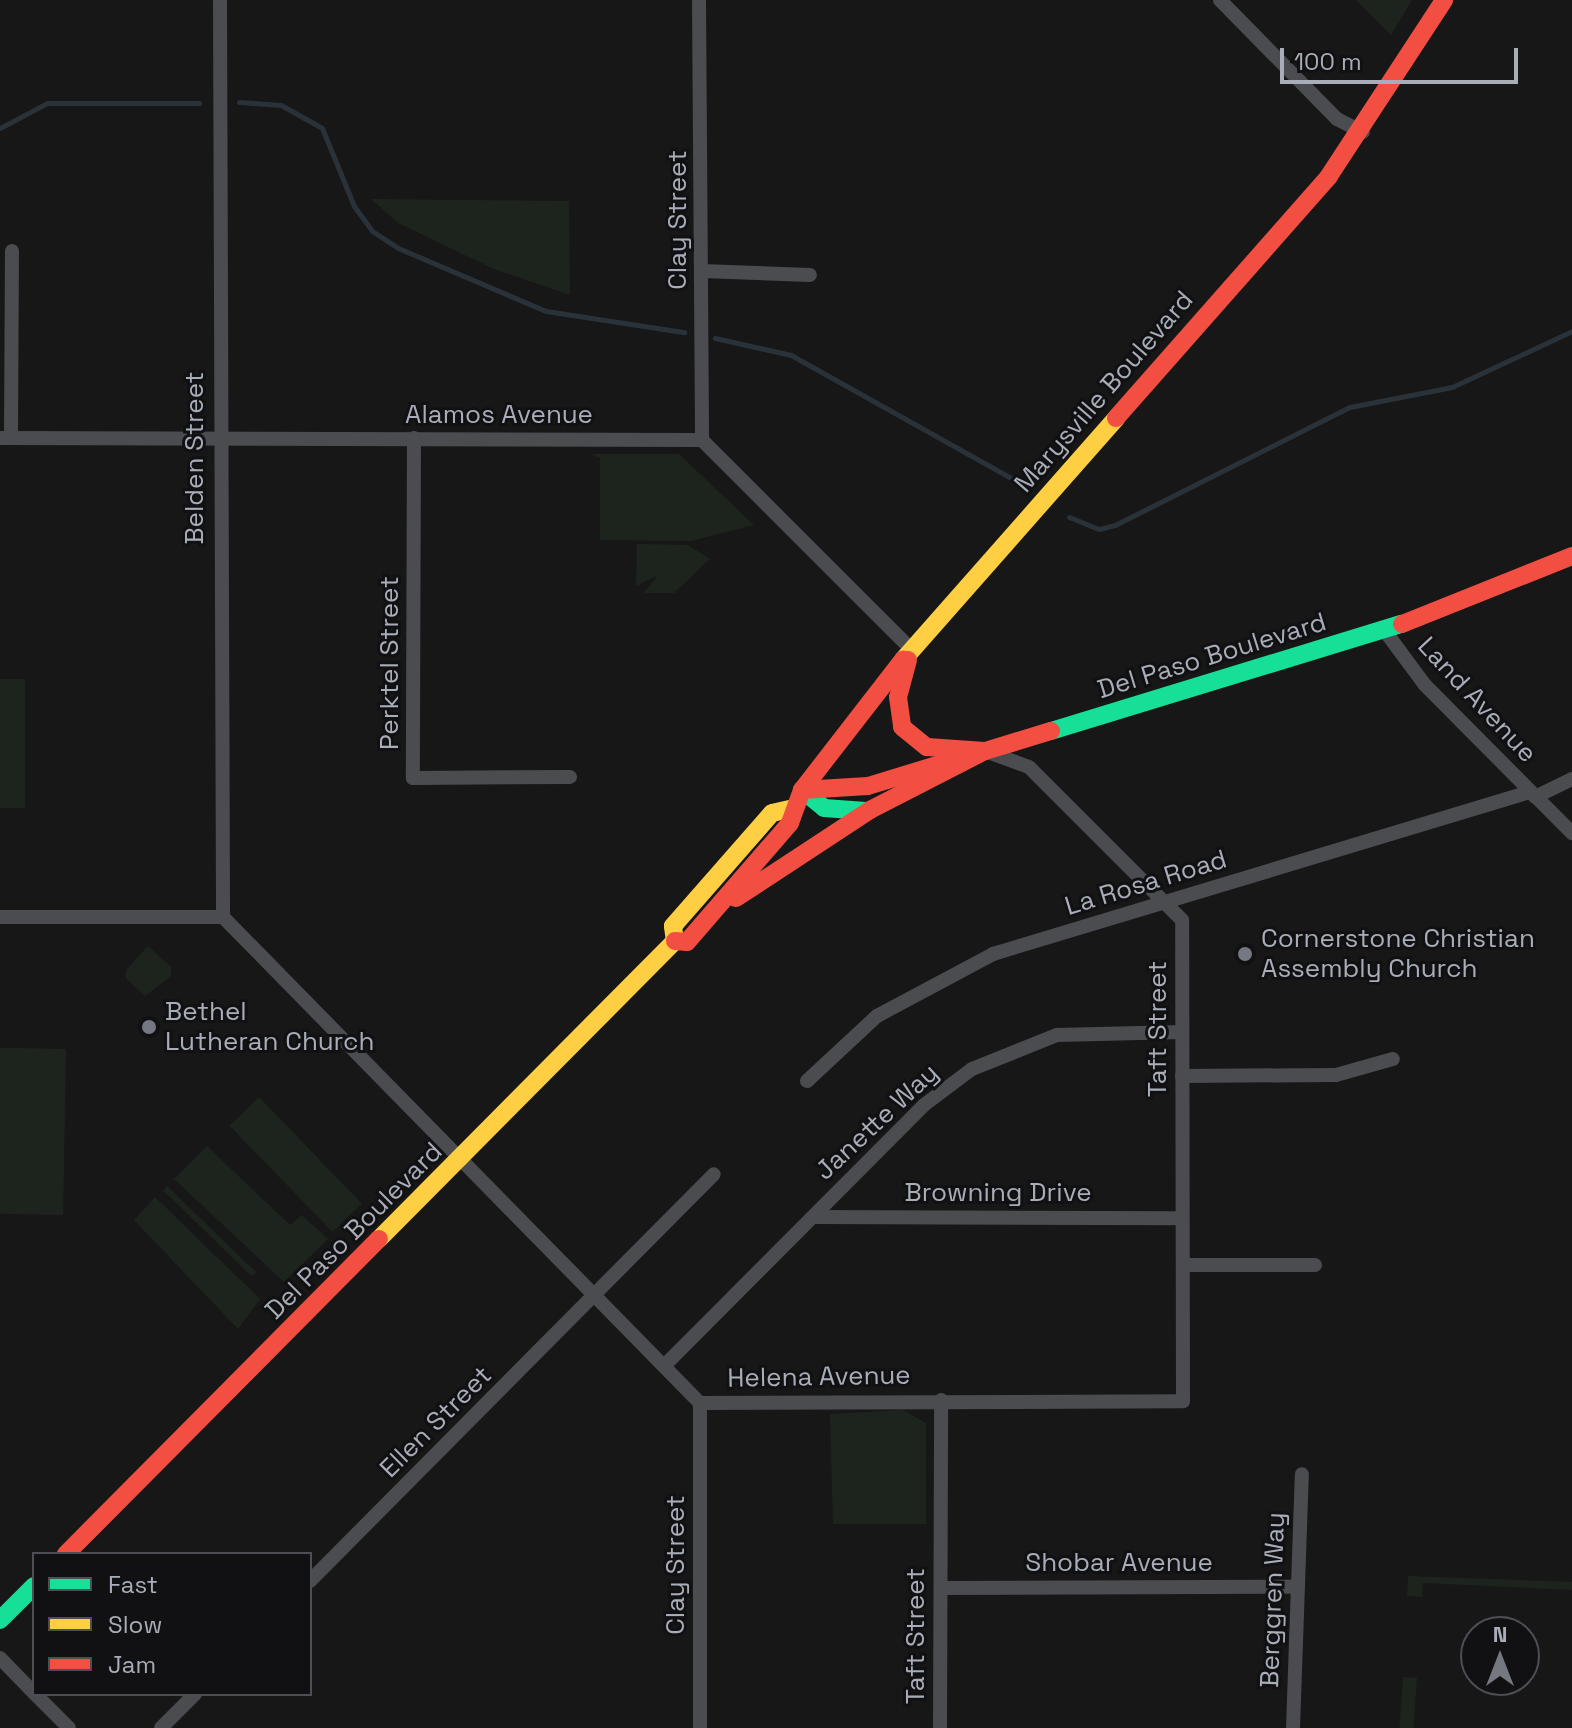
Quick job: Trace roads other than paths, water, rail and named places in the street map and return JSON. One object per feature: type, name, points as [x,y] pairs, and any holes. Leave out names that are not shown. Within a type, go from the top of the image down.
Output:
[{"type":"main road","name":"Marysville Boulevard","points":[[790,809],[772,813],[683,914],[673,926],[675,941],[687,942],[790,823],[790,809],[802,790],[911,649],[1363,132],[1444,0]]},
{"type":"main road","name":"Del Paso Boulevard","points":[[707,919],[870,810],[985,751],[1385,631],[1572,556]]},
{"type":"main road","points":[[911,649],[898,697],[902,727],[927,747],[985,751]]},
{"type":"main road","points":[[802,790],[868,786],[985,751]]},
{"type":"main road","points":[[802,790],[824,808],[870,810]]},
{"type":"main road","name":"Del Paso Boulevard","points":[[68,1552],[461,1161],[675,941]]},
{"type":"main road","points":[[0,1620],[32,1588]]},
{"type":"street","name":"Belden Street","points":[[220,0],[219,439],[223,917]]},
{"type":"street","name":"Clay Street","points":[[699,0],[702,440]]},
{"type":"street","points":[[1220,0],[1337,119],[1363,132]]},
{"type":"street","points":[[6,438],[6,275],[12,251]]},
{"type":"street","points":[[702,271],[810,275]]},
{"type":"street","name":"Alamos Avenue","points":[[6,438],[702,440]]},
{"type":"street","name":"Perktel Street","points":[[414,438],[413,778],[570,777]]},
{"type":"street","points":[[702,440],[911,649]]},
{"type":"street","name":"Land Avenue","points":[[1385,631],[1409,667],[1572,833]]},
{"type":"street","name":"Taft Street","points":[[985,751],[1029,767],[1182,920],[1183,1401]]},
{"type":"street","name":"La Rosa Road","points":[[807,1081],[877,1016],[952,972],[1164,902],[1533,794],[1572,779]]},
{"type":"street","points":[[0,917],[223,917]]},
{"type":"street","name":"Helena Avenue","points":[[223,917],[700,1403],[1183,1401]]},
{"type":"street","name":"Janette Way","points":[[664,1366],[924,1105],[999,1054],[1080,1031],[1182,1032]]},
{"type":"street","points":[[1182,1076],[1336,1075],[1393,1059]]},
{"type":"street","points":[[596,1298],[714,1174]]},
{"type":"street","name":"Browning Drive","points":[[813,1217],[1182,1218]]},
{"type":"street","points":[[1183,1265],[1315,1265]]},
{"type":"street","name":"Ellen Street","points":[[312,1579],[596,1298]]},
{"type":"street","name":"Taft Street","points":[[940,1728],[941,1400]]},
{"type":"street","name":"Clay Street","points":[[700,1403],[700,1728]]},
{"type":"street","name":"Berggren Way","points":[[1293,1728],[1302,1474]]},
{"type":"street","name":"Shobar Avenue","points":[[941,1588],[1298,1587]]},
{"type":"street","points":[[0,1658],[32,1690]]},
{"type":"street","points":[[38,1696],[69,1728]]},
{"type":"street","points":[[161,1728],[193,1696]]},
{"type":"waterway","points":[[239,102],[281,105],[322,128],[354,206],[372,231],[398,248],[546,311],[684,332]]},
{"type":"waterway","points":[[0,128],[47,103],[199,103]]},
{"type":"waterway","points":[[1069,517],[1099,529],[1115,525],[1350,407],[1452,387],[1572,331]]},
{"type":"waterway","points":[[715,338],[791,355],[1020,483]]},
{"type":"place","name":"Cornerstone Christian Assembly Church","points":[[1245,954]]},
{"type":"place","name":"Bethel Lutheran Church","points":[[149,1027]]}]
